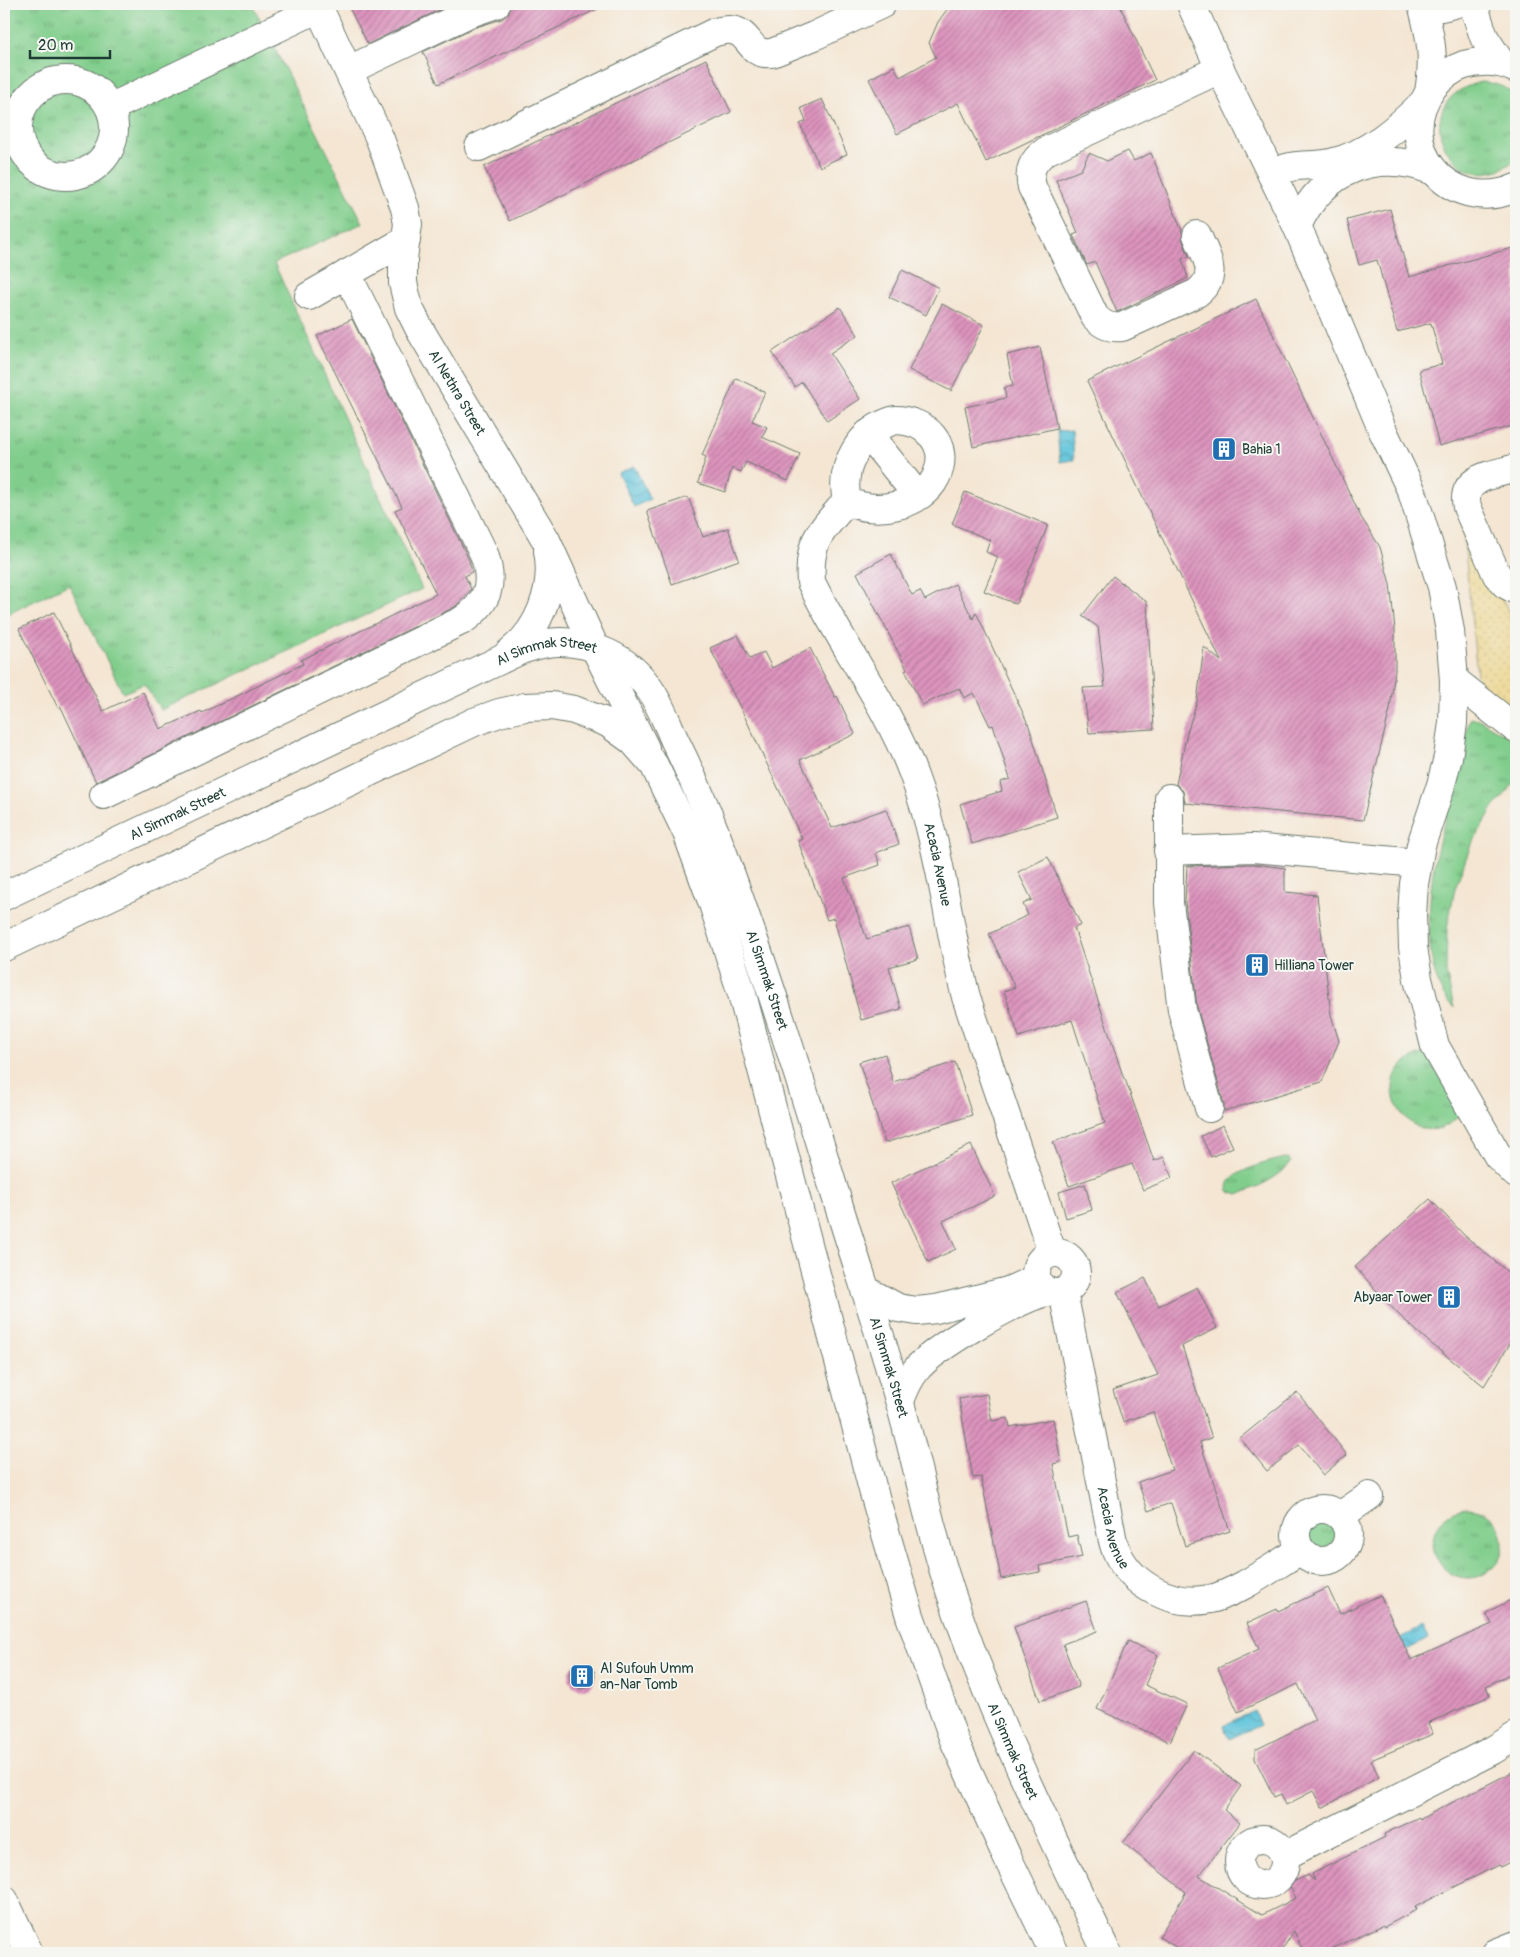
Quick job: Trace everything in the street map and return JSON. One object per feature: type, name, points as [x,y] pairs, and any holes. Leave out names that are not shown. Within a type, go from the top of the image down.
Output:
[{"type":"street","points":[[349,70],[467,14],[496,4]]},
{"type":"street","points":[[478,147],[715,32],[727,29],[739,31],[758,52],[764,54],[772,53],[814,36],[882,4]]},
{"type":"street","points":[[1191,4],[1220,69],[1297,226],[1382,429],[1415,502],[1442,587],[1450,631],[1454,680],[1453,723],[1448,757],[1441,785],[1417,863],[1412,907],[1413,947],[1418,979],[1435,1046],[1498,1156],[1516,1174]]},
{"type":"street","points":[[1422,4],[1432,40],[1433,58],[1427,98],[1419,126],[1425,155],[1434,171]]},
{"type":"street","points":[[1432,4],[1442,7],[1454,4]]},
{"type":"street","points":[[1473,4],[1484,37],[1509,66]]},
{"type":"street","points":[[110,108],[318,6]]},
{"type":"street","name":"Al Nethra Street","points":[[318,6],[380,139],[405,208],[408,224],[403,258],[403,283],[409,308],[420,330],[546,540],[595,648],[654,766]]},
{"type":"street","points":[[1272,175],[1287,166],[1332,163],[1356,154],[1397,127],[1427,98],[1438,82],[1460,66],[1487,61],[1509,66]]},
{"type":"street","points":[[1198,235],[1210,268],[1210,278],[1205,286],[1197,293],[1122,327],[1112,328],[1102,324],[1095,317],[1032,188],[1029,177],[1031,166],[1046,151],[1220,69]]},
{"type":"street","points":[[1297,226],[1317,194],[1334,179],[1347,171],[1375,162],[1390,161],[1420,165],[1434,171],[1454,188],[1479,195],[1492,195],[1516,188]]},
{"type":"street","points":[[309,296],[406,240]]},
{"type":"street","points":[[104,796],[463,620],[476,612],[484,599],[489,584],[489,569],[484,554],[347,274]]},
{"type":"street","points":[[896,420],[916,422],[926,428],[938,446],[939,467],[932,484],[917,495],[901,504],[883,509],[858,507],[847,501],[845,477],[853,454],[868,434],[885,423],[896,420]]},
{"type":"street","points":[[868,434],[917,495]]},
{"type":"street","points":[[1516,468],[1478,480],[1469,486],[1465,496],[1467,507],[1497,575],[1516,590]]},
{"type":"street","name":"Acacia Avenue","points":[[847,501],[814,543],[810,563],[812,582],[900,742],[914,774],[935,841],[956,957],[966,997],[1052,1252]]},
{"type":"street","points":[[1490,524],[1508,564],[1516,574]]},
{"type":"street","points":[[504,658],[525,638],[540,615],[546,597],[549,578],[550,559],[546,540]]},
{"type":"street","name":"Al Simmak Street","points":[[4,896],[521,650],[539,644],[559,642],[595,648],[626,664],[650,689],[693,777],[729,869],[783,1024],[900,1401],[944,1571],[984,1686],[1007,1742],[1107,1953]]},
{"type":"street","points":[[1454,680],[1516,729]]},
{"type":"street","name":"Al Simmak Street","points":[[4,946],[465,726],[499,712],[525,707],[552,706],[574,710],[608,723],[633,742],[654,766],[686,834],[713,904],[742,994],[871,1480],[910,1616],[954,1740],[1008,1860],[1054,1953]]},
{"type":"street","points":[[1169,798],[1169,903],[1182,1010],[1209,1108]]},
{"type":"street","points":[[1168,851],[1253,848],[1417,863]]},
{"type":"street","points":[[865,1290],[898,1308],[917,1311],[936,1310],[1013,1289],[1071,1286],[1074,1282],[1075,1266],[1063,1254],[1052,1252],[1038,1262],[1035,1270],[1048,1287]]},
{"type":"street","points":[[900,1401],[916,1369],[929,1357],[945,1345],[1048,1287]]},
{"type":"street","name":"Acacia Avenue","points":[[1048,1287],[1116,1550],[1126,1567],[1138,1580],[1155,1591],[1173,1598],[1192,1601],[1211,1599],[1229,1593],[1302,1550]]},
{"type":"street","points":[[1340,1516],[1369,1496]]},
{"type":"street","points":[[1316,1509],[1333,1511],[1340,1516],[1346,1523],[1348,1540],[1345,1548],[1339,1554],[1324,1561],[1315,1560],[1307,1556],[1298,1542],[1296,1534],[1302,1518],[1316,1509]]},
{"type":"street","points":[[1284,1856],[1493,1750],[1516,1736]]},
{"type":"street","points":[[4,1900],[29,1953]]},
{"type":"street","points":[[1496,1953],[1516,1945]]},
{"type":"green space","points":[[4,4],[252,4],[363,223],[274,263],[422,589],[161,710],[144,684],[123,693],[69,584],[4,616]]},
{"type":"green space","points":[[1481,82],[1500,86],[1516,96],[1516,159],[1494,171],[1474,172],[1457,162],[1445,147],[1440,128],[1443,109],[1456,93]]},
{"type":"green space","points":[[1471,718],[1480,720],[1516,741],[1516,781],[1491,811],[1470,848],[1455,888],[1447,929],[1446,972],[1454,1008],[1443,994],[1436,977],[1431,956],[1429,911],[1437,850],[1457,776],[1468,723]]},
{"type":"green space","points":[[1431,1052],[1466,1106],[1448,1125],[1429,1130],[1413,1124],[1400,1111],[1393,1094],[1395,1077],[1407,1062]]},
{"type":"green space","points":[[1285,1158],[1291,1162],[1274,1178],[1238,1195],[1230,1192],[1228,1185],[1239,1174],[1259,1165]]},
{"type":"green space","points":[[1461,1508],[1475,1508],[1488,1514],[1497,1523],[1503,1536],[1501,1556],[1493,1568],[1475,1578],[1461,1578],[1448,1572],[1439,1563],[1433,1550],[1433,1536],[1439,1523],[1448,1514]]},
{"type":"green space","points":[[1322,1518],[1333,1523],[1338,1534],[1333,1545],[1322,1550],[1311,1545],[1306,1534],[1311,1523]]},
{"type":"sand","points":[[1461,510],[1516,628],[1516,719],[1484,690],[1477,675]]},
{"type":"water","points":[[1072,430],[1074,460],[1060,462],[1057,431]]},
{"type":"water","points":[[634,466],[650,499],[634,507],[618,473]]},
{"type":"water","points":[[1422,1627],[1428,1639],[1399,1654],[1392,1642]]},
{"type":"water","points":[[1254,1711],[1260,1725],[1229,1739],[1223,1725]]},
{"type":"building","points":[[347,4],[452,4],[368,44]]},
{"type":"building","points":[[511,4],[608,4],[438,84],[423,52],[473,28],[502,19],[508,14]]},
{"type":"building","points":[[951,4],[1119,4],[1155,80],[986,162],[958,103],[897,134],[869,79],[894,66],[900,77],[936,57],[929,43],[938,22]]},
{"type":"building","points":[[706,59],[731,112],[510,221],[484,167]]},
{"type":"building","points":[[822,99],[847,154],[820,167],[800,124],[806,121],[801,108]]},
{"type":"building","points":[[1128,151],[1134,161],[1151,153],[1182,231],[1183,241],[1189,256],[1182,259],[1188,278],[1117,312],[1095,262],[1087,265],[1073,235],[1078,233],[1056,180],[1081,170],[1089,153],[1107,161]]},
{"type":"building","points":[[1390,209],[1409,277],[1516,247],[1516,425],[1439,446],[1419,370],[1442,364],[1431,323],[1397,332],[1377,260],[1359,265],[1347,220]]},
{"type":"building","points":[[902,270],[939,288],[926,315],[889,297]]},
{"type":"building","points":[[1256,299],[1361,517],[1380,547],[1390,584],[1395,629],[1395,670],[1390,709],[1363,820],[1185,803],[1183,791],[1176,784],[1187,733],[1197,701],[1204,647],[1221,661],[1087,381]]},
{"type":"building","points":[[942,304],[984,325],[951,391],[909,370]]},
{"type":"building","points":[[840,307],[858,335],[830,353],[860,399],[827,421],[802,382],[795,387],[772,352]]},
{"type":"building","points":[[352,319],[469,560],[472,572],[465,576],[471,589],[470,591],[455,607],[96,782],[61,707],[58,708],[19,629],[54,612],[103,711],[143,692],[160,729],[201,711],[202,713],[303,664],[301,660],[436,594],[395,510],[402,507],[317,336]]},
{"type":"building","points":[[1040,347],[1057,428],[973,447],[965,407],[1006,398],[1004,388],[1013,386],[1007,355]]},
{"type":"building","points":[[736,378],[765,392],[752,421],[767,427],[762,437],[800,454],[788,481],[746,462],[741,472],[732,468],[725,492],[698,483],[706,457],[702,455]]},
{"type":"building","points":[[965,492],[1048,525],[1016,604],[984,591],[998,557],[986,552],[990,540],[952,524]]},
{"type":"building","points":[[688,497],[703,537],[728,528],[739,560],[672,584],[647,511]]},
{"type":"building","points":[[891,554],[912,595],[920,591],[925,600],[955,584],[973,619],[976,612],[1029,726],[1057,817],[972,844],[960,804],[1002,791],[1000,782],[1010,779],[993,725],[990,726],[974,693],[964,698],[959,688],[922,705],[905,670],[907,669],[857,573]]},
{"type":"building","points":[[1113,576],[1147,602],[1154,729],[1089,733],[1083,688],[1105,687],[1098,627],[1082,616]]},
{"type":"building","points":[[738,635],[750,659],[764,652],[772,668],[810,648],[835,697],[837,696],[855,734],[800,760],[832,828],[886,809],[899,844],[876,853],[880,865],[844,878],[867,939],[909,927],[918,959],[889,967],[901,1009],[861,1020],[834,918],[827,920],[798,841],[802,839],[744,715],[710,648]]},
{"type":"building","points":[[1048,857],[1081,925],[1074,928],[1124,1079],[1154,1161],[1164,1157],[1172,1178],[1143,1190],[1132,1164],[1069,1186],[1053,1142],[1105,1123],[1072,1020],[1019,1037],[1004,991],[1015,987],[989,934],[1028,915],[1023,904],[1032,900],[1018,872]]},
{"type":"building","name":"Hilliana Tower","points":[[1253,864],[1285,868],[1285,892],[1317,895],[1331,1015],[1339,1041],[1322,1082],[1224,1111],[1224,1104],[1197,1007],[1185,902],[1187,866]]},
{"type":"building","points":[[885,1054],[893,1082],[955,1062],[972,1115],[885,1143],[859,1062]]},
{"type":"building","points":[[1223,1125],[1233,1147],[1211,1157],[1201,1136]]},
{"type":"building","points":[[971,1145],[995,1196],[943,1221],[956,1249],[928,1262],[891,1183]]},
{"type":"building","points":[[1085,1184],[1092,1210],[1066,1218],[1059,1192]]},
{"type":"building","name":"Abyaar Tower","points":[[1430,1199],[1464,1235],[1516,1279],[1516,1334],[1484,1386],[1429,1342],[1398,1314],[1355,1267]]},
{"type":"building","points":[[1145,1278],[1159,1306],[1197,1287],[1217,1328],[1182,1346],[1212,1438],[1200,1442],[1230,1531],[1185,1546],[1171,1503],[1148,1511],[1138,1482],[1172,1470],[1153,1412],[1123,1422],[1113,1390],[1158,1375],[1117,1292]]},
{"type":"building","points":[[1297,1392],[1347,1455],[1323,1475],[1299,1445],[1267,1471],[1240,1438]]},
{"type":"building","points":[[987,1394],[992,1421],[1008,1418],[1010,1427],[1053,1419],[1061,1462],[1053,1464],[1068,1537],[1077,1535],[1082,1557],[1039,1566],[1040,1572],[1001,1579],[981,1477],[973,1478],[959,1399]]},
{"type":"building","points":[[1328,1588],[1340,1614],[1380,1595],[1411,1660],[1492,1624],[1486,1613],[1516,1597],[1516,1671],[1486,1686],[1490,1696],[1428,1723],[1433,1734],[1371,1760],[1379,1777],[1322,1808],[1313,1791],[1286,1805],[1281,1794],[1274,1797],[1255,1759],[1255,1750],[1315,1720],[1298,1684],[1238,1712],[1218,1668],[1259,1649],[1247,1623]]},
{"type":"building","points":[[1086,1601],[1097,1631],[1063,1644],[1079,1687],[1040,1701],[1014,1627]]},
{"type":"building","points":[[1128,1641],[1158,1655],[1145,1685],[1187,1704],[1170,1742],[1097,1709]]},
{"type":"building","name":"Al Sufouh Umm an-Nar Tomb","points":[[582,1663],[591,1667],[595,1676],[591,1685],[582,1689],[573,1685],[569,1676],[573,1667]]},
{"type":"building","points":[[1194,1750],[1241,1786],[1224,1810],[1240,1823],[1199,1876],[1262,1915],[1296,1898],[1289,1884],[1308,1875],[1315,1881],[1312,1874],[1385,1837],[1384,1834],[1419,1817],[1420,1819],[1516,1770],[1516,1859],[1500,1867],[1498,1865],[1415,1907],[1416,1910],[1384,1927],[1383,1925],[1323,1953],[1304,1953],[1294,1931],[1280,1953],[1186,1953],[1159,1937],[1186,1892],[1123,1843]]},
{"type":"place","name":"Bahia 1","points":[[1224,449]]},
{"type":"place","name":"Hilliana Tower","points":[[1257,965]]},
{"type":"place","name":"Abyaar Tower","points":[[1449,1297]]},
{"type":"place","name":"Al Sufouh Umm an-Nar Tomb","points":[[582,1676]]}]
